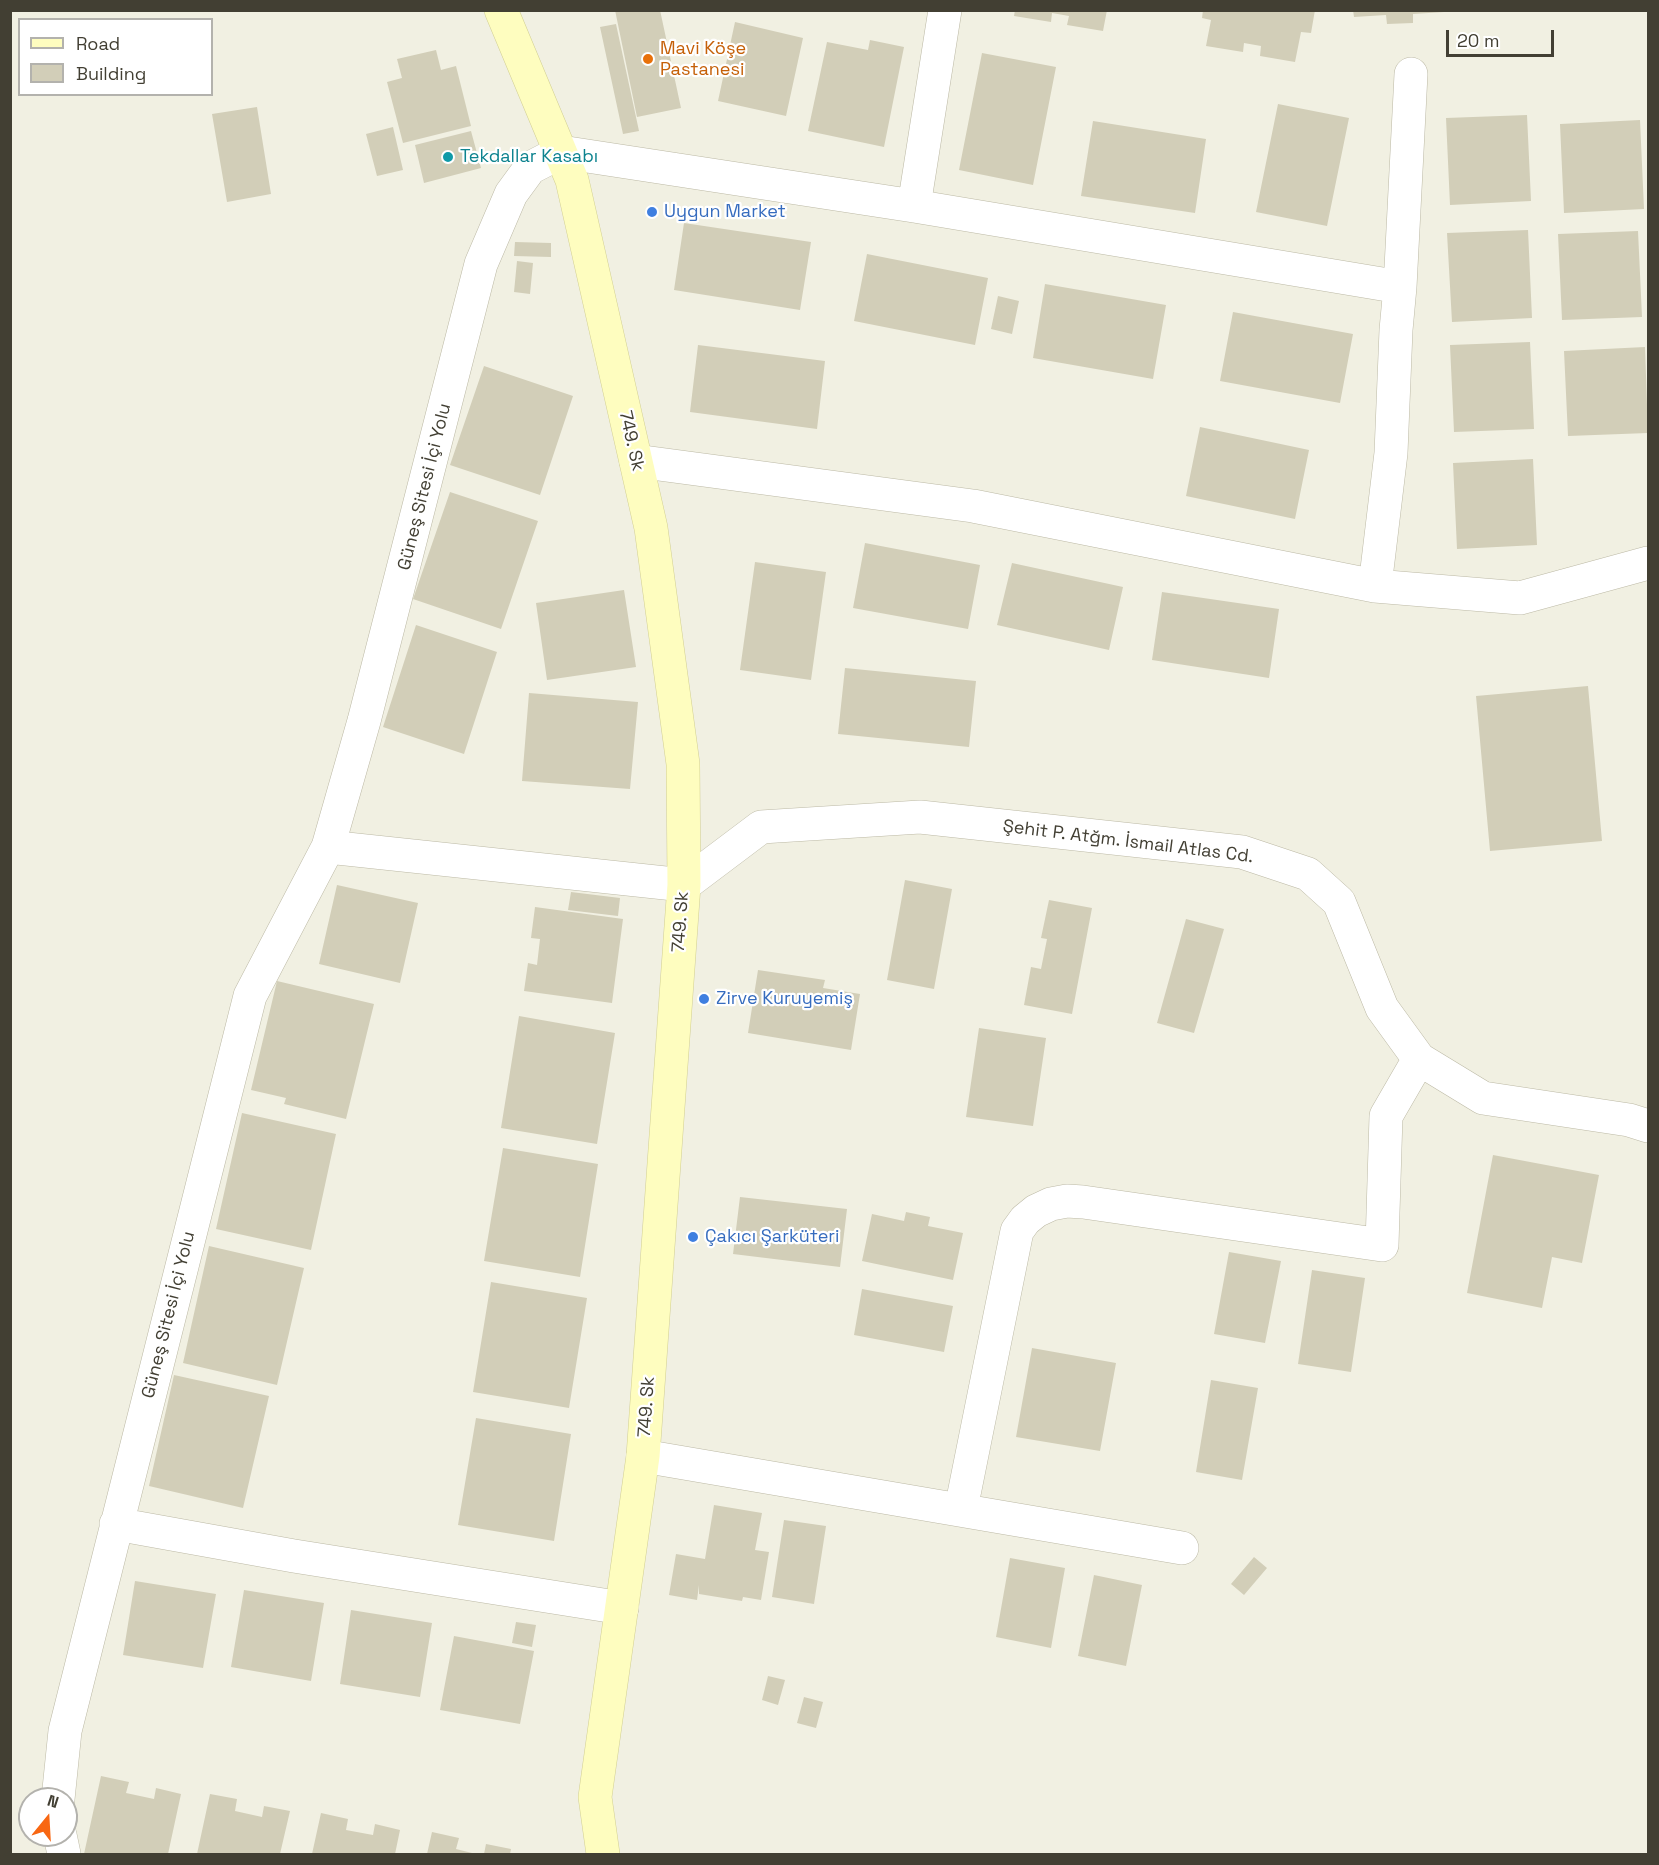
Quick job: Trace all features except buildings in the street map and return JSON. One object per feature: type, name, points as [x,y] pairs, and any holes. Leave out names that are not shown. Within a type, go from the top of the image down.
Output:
[{"type":"street","name":"749. Sk","points":[[501,10],[572,180],[651,528],[683,764],[684,885],[643,1456],[595,1797],[603,1854]]},
{"type":"street","points":[[914,206],[945,10]]},
{"type":"street","points":[[1375,586],[1391,453],[1411,74]]},
{"type":"street","points":[[561,153],[914,206],[1400,287]]},
{"type":"street","name":"Güneş Sitesi İçi Yolu","points":[[59,1787],[65,1731],[250,996],[328,847],[364,721],[481,264],[510,194],[530,168],[561,153]]},
{"type":"street","points":[[636,461],[973,506],[1375,586],[1520,598],[1648,563]]},
{"type":"street","name":"Şehit P. Atğm. İsmail Atlas Cd.","points":[[684,885],[761,827],[920,817],[1242,852],[1308,874],[1339,902],[1382,1008],[1419,1059],[1483,1098],[1629,1120],[1648,1126]]},
{"type":"street","points":[[328,847],[684,885]]},
{"type":"street","points":[[961,1509],[1017,1231],[1025,1220],[1036,1211],[1051,1204],[1066,1201],[1083,1202],[1382,1245],[1386,1116],[1419,1059]]},
{"type":"street","points":[[643,1456],[1182,1548]]},
{"type":"street","points":[[116,1524],[306,1558],[622,1608]]},
{"type":"place","name":"Mavi Köşe Pastanesi","points":[[648,59]]},
{"type":"place","name":"Tekdallar Kasabı","points":[[448,157]]},
{"type":"place","name":"Uygun Market","points":[[652,212]]},
{"type":"place","name":"Zirve Kuruyemiş","points":[[704,999]]},
{"type":"place","name":"Çakıcı Şarküteri","points":[[693,1237]]}]
